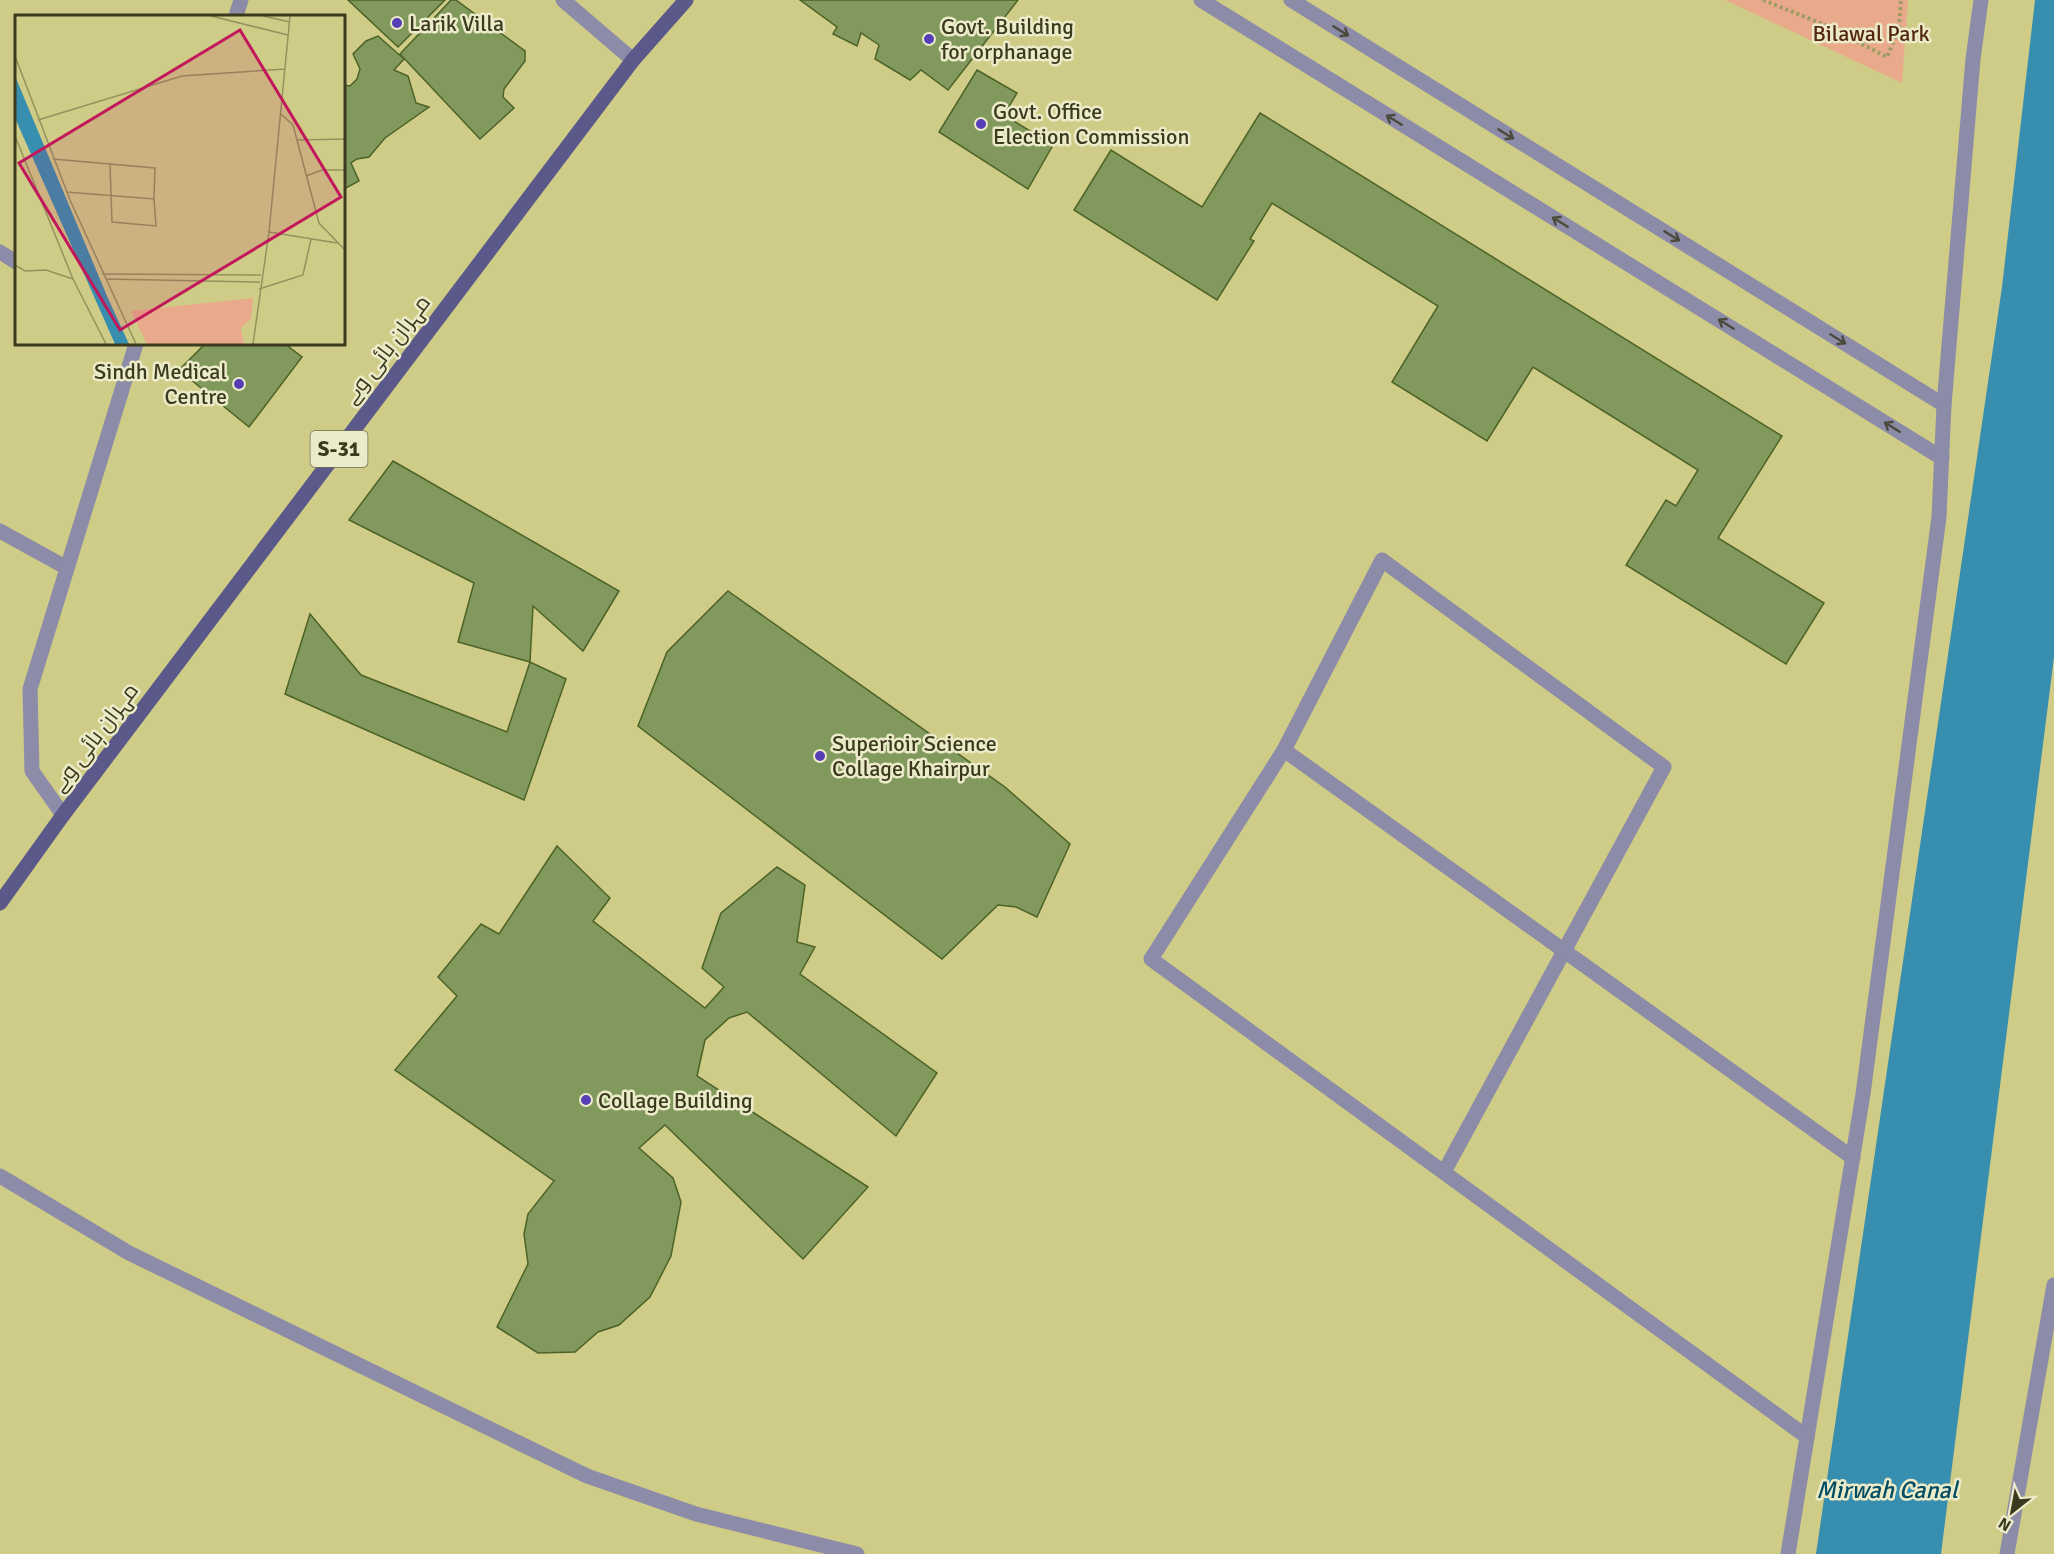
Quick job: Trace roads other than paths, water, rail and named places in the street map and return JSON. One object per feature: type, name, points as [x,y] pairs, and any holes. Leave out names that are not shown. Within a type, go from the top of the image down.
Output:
[{"type":"main road","name":"مہران ہائی وے","points":[[0,903],[63,815],[633,60],[686,0]]},
{"type":"street","points":[[236,15],[240,0]]},
{"type":"street","points":[[563,0],[633,60]]},
{"type":"street","points":[[1201,0],[1942,458]]},
{"type":"street","points":[[1291,0],[1944,405]]},
{"type":"street","points":[[1788,1554],[1865,1082],[1939,517],[1944,405],[1973,59],[1981,0]]},
{"type":"street","points":[[0,252],[15,261]]},
{"type":"street","points":[[63,815],[32,771],[30,689],[136,345]]},
{"type":"street","points":[[0,531],[67,568]]},
{"type":"street","points":[[1444,1173],[1664,767],[1382,560],[1284,750],[1151,959],[1444,1173],[1807,1437]]},
{"type":"street","points":[[1284,750],[1853,1158]]},
{"type":"street","points":[[0,1176],[129,1253],[586,1476],[696,1515],[857,1554]]},
{"type":"street","points":[[2007,1554],[2054,1285]]},
{"type":"water","name":"Mirwah Canal","points":[[2035,0],[2054,0],[2054,657],[1941,1554],[1816,1554],[2002,287]]},
{"type":"place","name":"Larik Villa","points":[[397,23]]},
{"type":"place","name":"Govt. Building for orphanage","points":[[929,39]]},
{"type":"place","name":"Govt. Office Election Commission","points":[[981,124]]},
{"type":"place","name":"Sindh Medical Centre","points":[[239,384]]},
{"type":"place","name":"Superioir Science Collage Khairpur","points":[[820,756]]},
{"type":"place","name":"Collage Building","points":[[586,1100]]},
{"type":"park label","name":"Bilawal Park","points":[[1871,33]]}]
